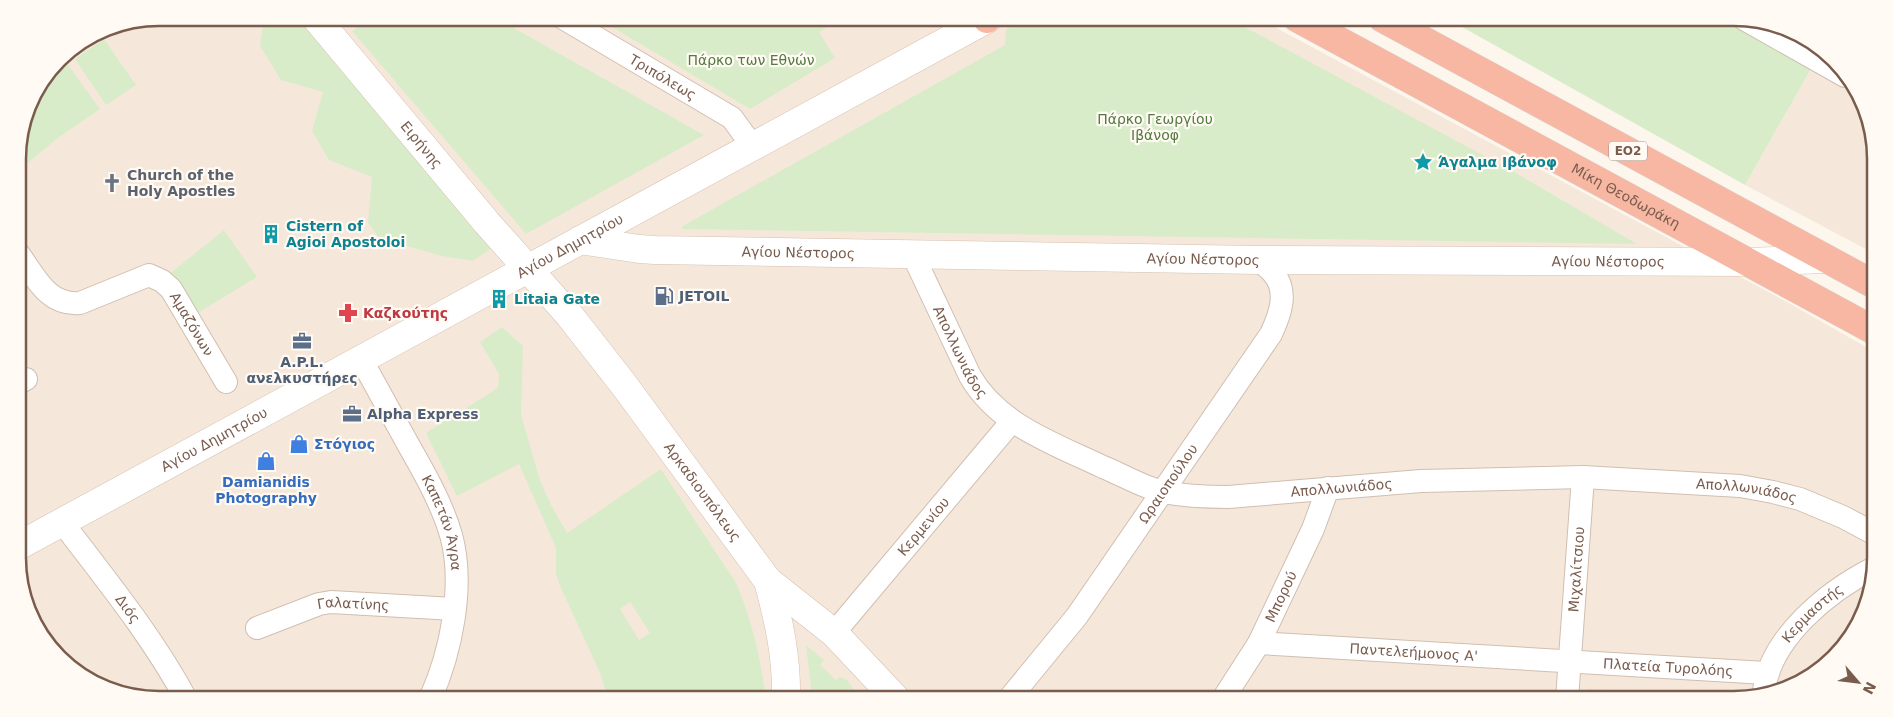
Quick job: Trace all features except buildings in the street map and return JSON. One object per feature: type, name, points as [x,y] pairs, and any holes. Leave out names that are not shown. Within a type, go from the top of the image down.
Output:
[{"type":"highway","name":"Μίκη Θεοδωράκη","points":[[1312,26],[1867,327]]},
{"type":"highway","name":"ΕΟ2","points":[[1397,26],[1867,281]]},
{"type":"street","name":"Αγίου Δημητρίου","points":[[26,542],[973,26]]},
{"type":"street","name":"Ειρήνης","points":[[323,27],[487,223],[529,269]]},
{"type":"street","name":"Τριπόλεως","points":[[594,27],[732,118],[753,147]]},
{"type":"street","points":[[1772,32],[1803,46],[1818,57]]},
{"type":"street","name":"Αγίου Νέστορος","points":[[580,240],[647,250],[913,255],[1258,260],[1748,262],[1826,259]]},
{"type":"street","name":"Απολλωνιάδος","points":[[913,255],[976,387],[991,405],[1012,421],[1063,448],[1162,492],[1228,497],[1421,481],[1583,477],[1740,486],[1758,489],[1786,495],[1817,506],[1867,530]]},
{"type":"street","name":"Ωραιοπούλου","points":[[1016,690],[1077,616],[1267,340],[1277,322],[1282,291],[1274,274],[1258,260]]},
{"type":"street","name":"Αμαζόνων","points":[[27,265],[51,297],[60,302],[70,304],[80,303],[148,275],[162,281],[171,289],[226,382]]},
{"type":"street","name":"Αρκαδιουπόλεως","points":[[529,269],[570,316],[624,385],[768,581],[834,633],[888,691]]},
{"type":"street","name":"Καπετάν Άγρα","points":[[361,359],[432,487],[447,523],[455,556],[454,609],[449,644],[438,691]]},
{"type":"street","name":"Κερμενίου","points":[[834,633],[1012,421]]},
{"type":"street","name":"Μιχαλίτσιου","points":[[1568,690],[1583,477]]},
{"type":"street","name":"Μπορού","points":[[1228,690],[1258,643],[1312,529],[1328,488]]},
{"type":"street","name":"Διός","points":[[62,522],[139,622],[172,672],[181,691]]},
{"type":"street","name":"Κερμαστής","points":[[1765,682],[1780,647],[1802,621],[1841,589],[1865,574]]},
{"type":"street","points":[[768,581],[782,637],[786,691]]},
{"type":"street","name":"Γαλατίνης","points":[[257,628],[319,604],[331,602],[454,609]]},
{"type":"street","name":"Παντελεήμονος Α'","points":[[1258,643],[1422,654],[1570,661]]},
{"type":"street","name":"Πλατεία Τυρολόης","points":[[1570,661],[1765,682]]},
{"type":"shaded area","points":[[1273,26],[1787,302],[1867,347],[1867,558],[1864,584],[1857,609],[1839,639],[1828,652],[1815,663],[1785,681],[1751,690],[142,690],[116,684],[100,677],[72,658],[59,645],[40,617],[33,601],[29,584],[26,558],[27,150],[29,133],[40,100],[65,65],[85,49],[108,36],[133,29],[150,27]]},
{"type":"shaded area","points":[[1737,26],[1751,27],[1777,33],[1793,40],[1821,59],[1839,78],[1849,93],[1857,108],[1866,142],[1867,250],[1745,185],[1812,67]]},
{"type":"green space","name":"Πάρκο Γεωργίου Ιβάνοφ","points":[[1011,26],[1243,26],[1516,173],[1637,244],[682,229],[688,223],[1005,45],[1006,29]]},
{"type":"green space","points":[[1461,26],[1737,26],[1812,67],[1745,185]]},
{"type":"green space","points":[[263,27],[319,27],[497,244],[473,261],[442,256],[379,238],[368,222],[372,177],[329,160],[312,131],[323,92],[281,80],[260,46]]},
{"type":"green space","points":[[358,27],[512,27],[704,135],[526,234],[352,31]]},
{"type":"green space","name":"Πάρκο των Εθνών","points":[[612,27],[828,27],[819,32],[835,58],[750,109]]},
{"type":"green space","points":[[104,39],[136,85],[106,105],[75,59]]},
{"type":"green space","points":[[67,63],[100,109],[59,137],[27,164],[29,133],[36,108],[49,85]]},
{"type":"green space","points":[[224,230],[257,277],[196,314],[168,275]]},
{"type":"green space","points":[[502,327],[523,346],[521,415],[540,480],[551,505],[567,533],[661,469],[736,583],[747,611],[755,640],[765,691],[605,691],[600,673],[561,588],[556,574],[556,548],[519,464],[457,496],[426,433],[498,388],[499,374],[480,342]],"holes":[[[630,602],[650,633],[639,640],[620,609]]]},
{"type":"green space","points":[[806,645],[824,660],[820,665],[836,680],[840,677],[847,680],[855,691],[811,691]]},
{"type":"place","name":"Άγαλμα Ιβάνοφ","points":[[1423,162]]},
{"type":"place","name":"Church of the Holy Apostles","points":[[112,183]]},
{"type":"place","name":"Cistern of Agioi Apostoloi","points":[[271,234]]},
{"type":"place","name":"JETOIL","points":[[664,296]]},
{"type":"place","name":"Litaia Gate","points":[[499,299]]},
{"type":"place","name":"Καζκούτης","points":[[348,313]]},
{"type":"place","name":"A.P.L. ανελκυστήρες","points":[[302,341]]},
{"type":"place","name":"Alpha Express","points":[[352,414]]},
{"type":"place","name":"Στόγιος","points":[[299,444]]},
{"type":"place","name":"Damianidis Photography","points":[[266,461]]}]
